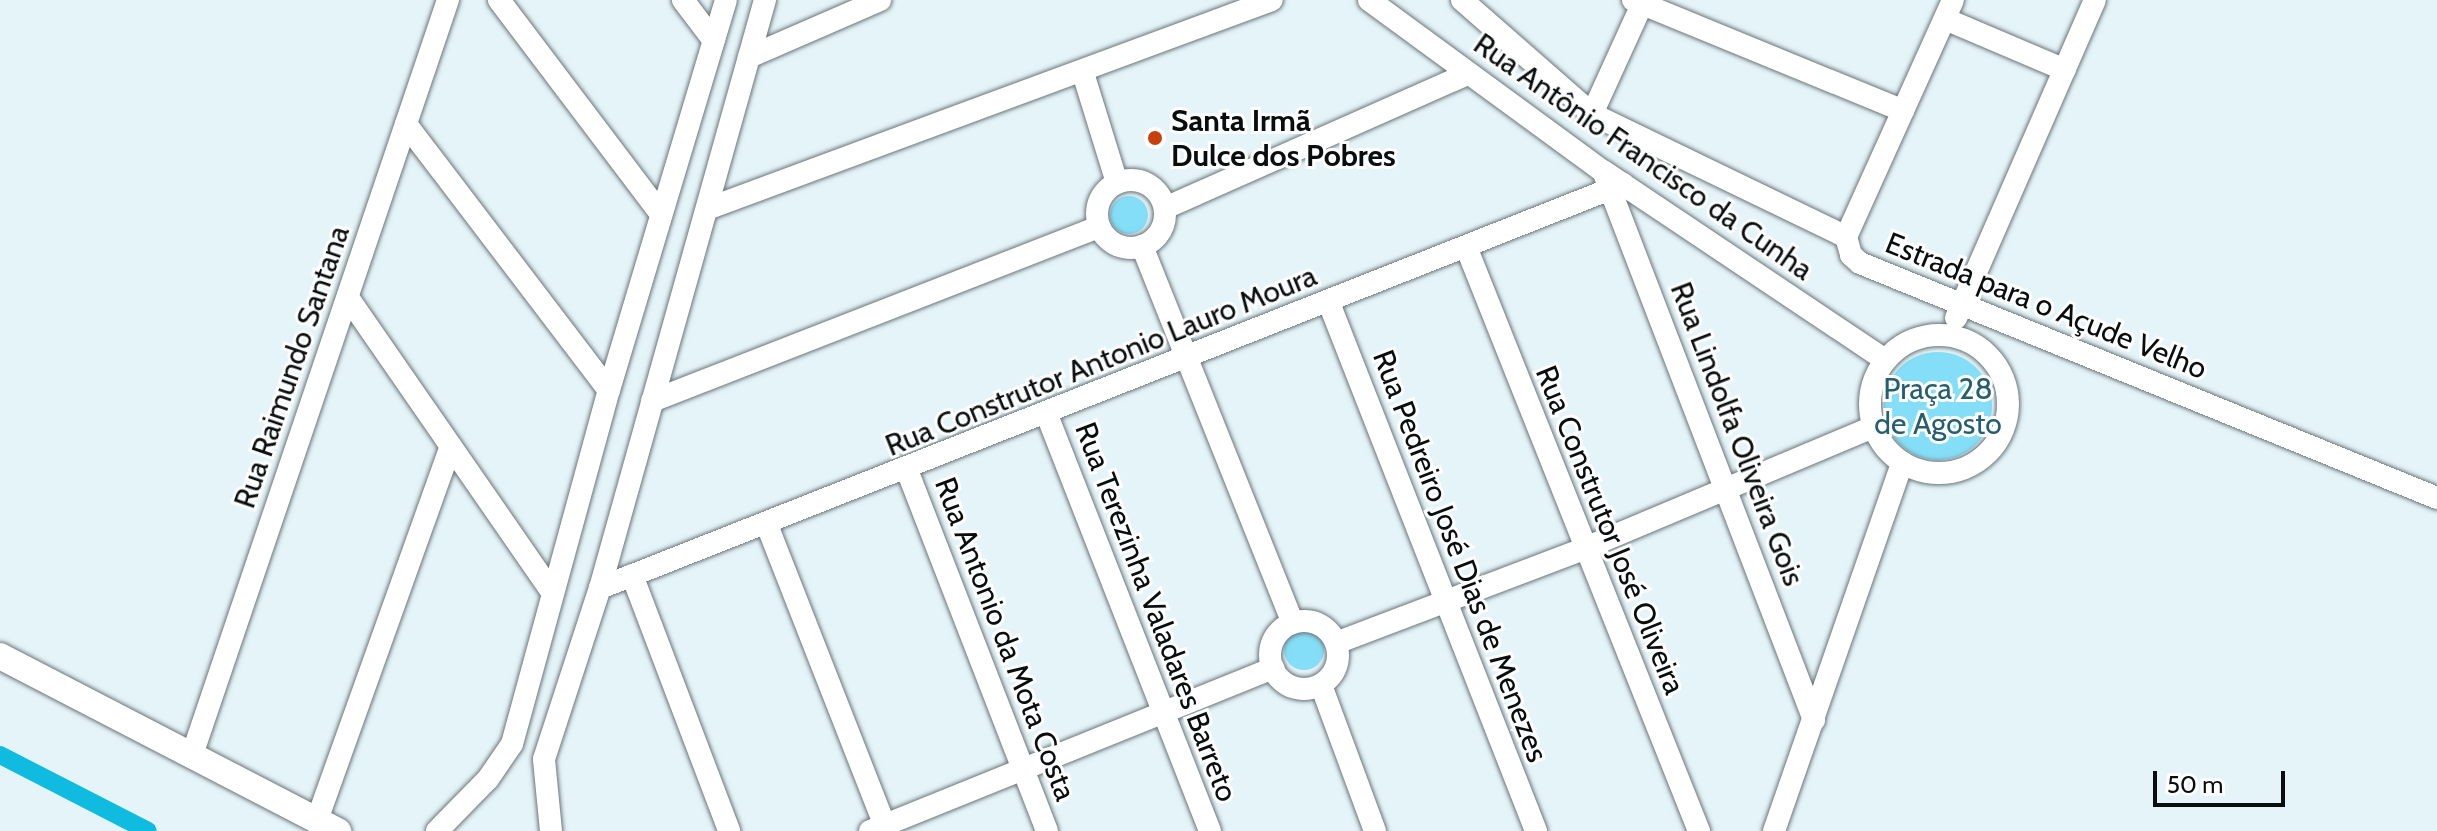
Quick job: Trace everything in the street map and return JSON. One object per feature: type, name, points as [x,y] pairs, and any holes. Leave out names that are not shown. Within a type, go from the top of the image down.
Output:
[{"type":"street","name":"Rua Raimundo Santana","points":[[193,752],[448,0]]},
{"type":"street","points":[[499,0],[661,214]]},
{"type":"street","points":[[683,0],[714,41]]},
{"type":"street","points":[[437,831],[488,779],[512,744],[609,390],[726,0]]},
{"type":"street","points":[[551,831],[544,759],[600,588],[765,0]]},
{"type":"street","points":[[749,57],[880,0]]},
{"type":"street","points":[[707,209],[1083,73],[1272,0]]},
{"type":"street","name":"Rua Antônio Francisco da Cunha","points":[[1369,0],[1612,182],[1885,360]]},
{"type":"street","points":[[1948,336],[2095,0]]},
{"type":"street","name":"Estrada para o Açude Velho","points":[[1466,1],[1592,114],[1846,237],[1851,255],[1860,263],[2437,498]]},
{"type":"street","points":[[1592,114],[1639,1],[1903,111]]},
{"type":"street","points":[[1846,237],[1949,10],[2065,70]]},
{"type":"street","points":[[1083,73],[1117,183]]},
{"type":"street","points":[[1165,208],[1468,74]]},
{"type":"street","points":[[406,124],[609,390]]},
{"type":"street","name":"Rua Construtor Antonio Lauro Moura","points":[[600,588],[1467,249],[1612,182]]},
{"type":"street","name":"Rua Lindolfa Oliveira Gois","points":[[1612,182],[1814,720]]},
{"type":"street","points":[[1117,183],[1147,184],[1165,208],[1163,227],[1142,246],[1121,247],[1099,227],[1101,196],[1117,183]]},
{"type":"street","points":[[652,401],[1099,227]]},
{"type":"street","points":[[1142,246],[1293,623]]},
{"type":"street","name":"Rua Construtor José Oliveira","points":[[1467,249],[1583,549],[1699,831]]},
{"type":"street","points":[[349,299],[552,592]]},
{"type":"street","name":"Rua Pedreiro José Dias de Menezes","points":[[1329,303],[1536,831]]},
{"type":"street","points":[[1948,336],[1989,355],[2002,373],[2008,395],[2000,438],[1967,468],[1934,473],[1902,463],[1873,427],[1869,403],[1885,360],[1914,340],[1948,336]]},
{"type":"street","name":"Rua Terezinha Valadares Barreto","points":[[1047,415],[1210,831]]},
{"type":"street","points":[[1336,643],[1728,491],[1873,427]]},
{"type":"street","points":[[0,656],[193,752],[327,825],[451,446]]},
{"type":"street","points":[[1774,831],[1902,463]]},
{"type":"street","name":"Rua Antonio da Mota Costa","points":[[907,470],[1047,831]]},
{"type":"street","points":[[767,525],[881,829],[1273,668]]},
{"type":"street","points":[[632,575],[729,831]]},
{"type":"street","points":[[1293,623],[1323,626],[1336,643],[1338,662],[1321,685],[1293,687],[1273,668],[1271,646],[1293,623]]},
{"type":"street","points":[[1321,685],[1375,831]]},
{"type":"green space","points":[[1129,196],[1142,202],[1148,215],[1142,228],[1129,234],[1116,228],[1110,215],[1116,202]]},
{"type":"green space","name":"Praça 28 de Agosto","points":[[1938,352],[1959,356],[1977,367],[1988,385],[1992,406],[1988,427],[1977,445],[1959,456],[1938,460],[1917,456],[1899,445],[1888,427],[1884,406],[1888,385],[1899,367],[1917,356]]},
{"type":"green space","points":[[1304,630],[1318,636],[1324,650],[1318,664],[1304,670],[1290,664],[1284,650],[1290,636]]},
{"type":"waterway","points":[[0,755],[148,831]]},
{"type":"place","name":"Santa Irmã Dulce dos Pobres","points":[[1155,138]]}]
